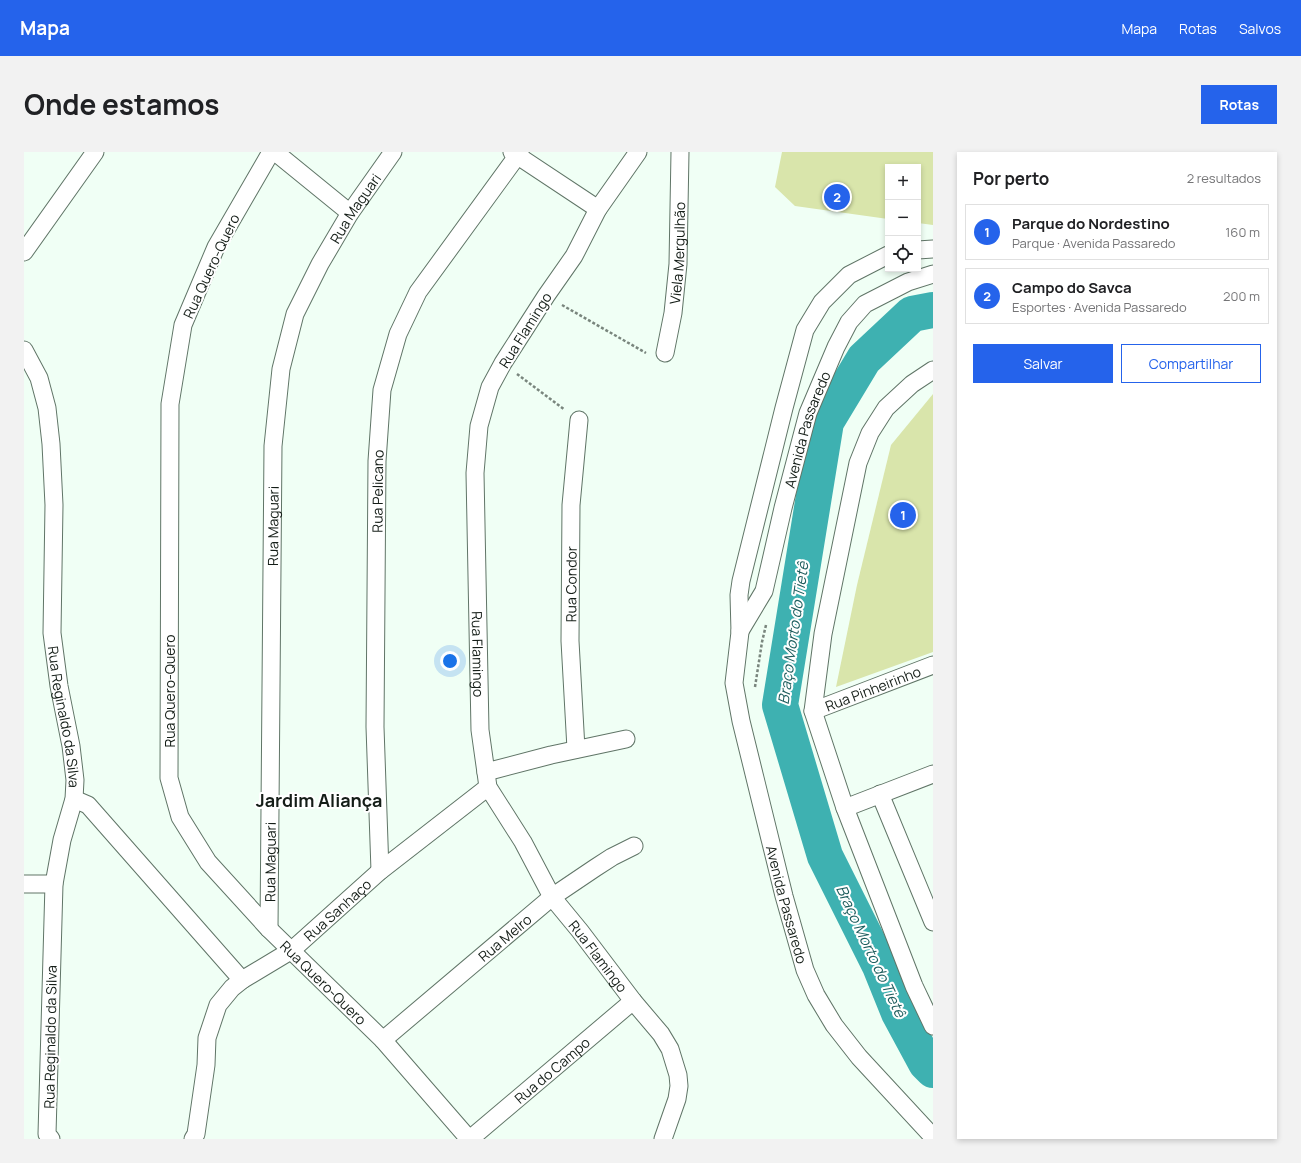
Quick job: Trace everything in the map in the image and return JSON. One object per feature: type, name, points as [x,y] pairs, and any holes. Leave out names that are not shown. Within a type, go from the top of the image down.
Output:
[{"type":"street","points":[[24,252],[95,152]]},
{"type":"street","name":"Rua Quero-Quero","points":[[271,152],[216,247],[181,333],[170,404],[169,778],[180,817],[208,862],[269,929],[383,1040],[470,1139]]},
{"type":"street","points":[[276,152],[350,213]]},
{"type":"street","name":"Rua Maguari","points":[[269,929],[273,446],[281,370],[296,314],[320,264],[350,213],[393,152]]},
{"type":"street","name":"Rua Flamingo","points":[[638,152],[598,209],[574,256],[546,296],[503,363],[490,387],[479,426],[475,473],[480,730],[487,780],[523,842],[552,897],[633,1001],[661,1034],[670,1048],[680,1086],[663,1139]]},
{"type":"street","name":"Viela Mergulhão","points":[[666,353],[673,313],[678,264],[680,152]]},
{"type":"street","points":[[517,153],[598,209]]},
{"type":"street","name":"Rua Pelicano","points":[[380,871],[375,727],[376,460],[382,390],[398,334],[418,292],[517,153]]},
{"type":"street","points":[[921,250],[933,249]]},
{"type":"street","name":"Avenida Passaredo","points":[[885,257],[849,275],[822,302],[805,330],[741,581],[739,595],[740,632],[734,684],[741,721],[784,896],[805,970],[816,995],[834,1025],[859,1057],[933,1137]]},
{"type":"street","name":"Avenida Passaredo","points":[[740,632],[764,591],[783,508],[808,413],[836,347],[849,322],[865,304],[908,282],[933,274]]},
{"type":"street","name":"Rua Reginaldo da Silva","points":[[24,350],[39,378],[47,408],[51,444],[54,505],[52,633],[59,686],[71,746],[75,780],[74,799],[62,840],[54,884],[49,1136]]},
{"type":"street","points":[[933,370],[912,384],[886,408],[870,433],[858,463],[823,634],[813,711],[845,808],[914,986],[933,1026]]},
{"type":"street","name":"Rua Condor","points":[[576,749],[570,641],[571,513],[580,420]]},
{"type":"street","name":"Rua Pinheirinho","points":[[813,711],[933,666]]},
{"type":"street","name":"Rua Sanhaço","points":[[193,1139],[196,1134],[206,1066],[207,1038],[218,1005],[232,988],[242,980],[292,950],[380,871],[487,780],[576,749],[626,739]]},
{"type":"street","points":[[845,808],[933,774]]},
{"type":"street","points":[[880,794],[933,922]]},
{"type":"street","points":[[74,799],[88,805],[242,980]]},
{"type":"street","name":"Rua Melro","points":[[383,1040],[552,897],[601,864],[634,846]]},
{"type":"street","points":[[24,884],[54,884]]},
{"type":"street","name":"Rua do Campo","points":[[470,1139],[633,1001]]},
{"type":"path","points":[[546,296],[647,354],[658,358],[666,353]]},
{"type":"path","points":[[503,363],[580,420]]},
{"type":"green space","points":[[782,152],[933,152],[933,225],[921,223],[921,164],[885,164],[885,219],[795,206],[775,187]]},
{"type":"green space","points":[[933,394],[933,652],[836,687],[857,585],[891,445]]},
{"type":"waterway","name":"Braço Morto do Tietê","points":[[933,310],[912,314],[864,359],[826,422],[780,705],[825,856],[880,966],[899,1013],[926,1063],[933,1070]]},
{"type":"place","name":"Campo do Savca","points":[[837,197]]},
{"type":"place","name":"Parque do Nordestino","points":[[903,515]]},
{"type":"district","name":"Jardim Aliança","points":[[319,800]]}]
